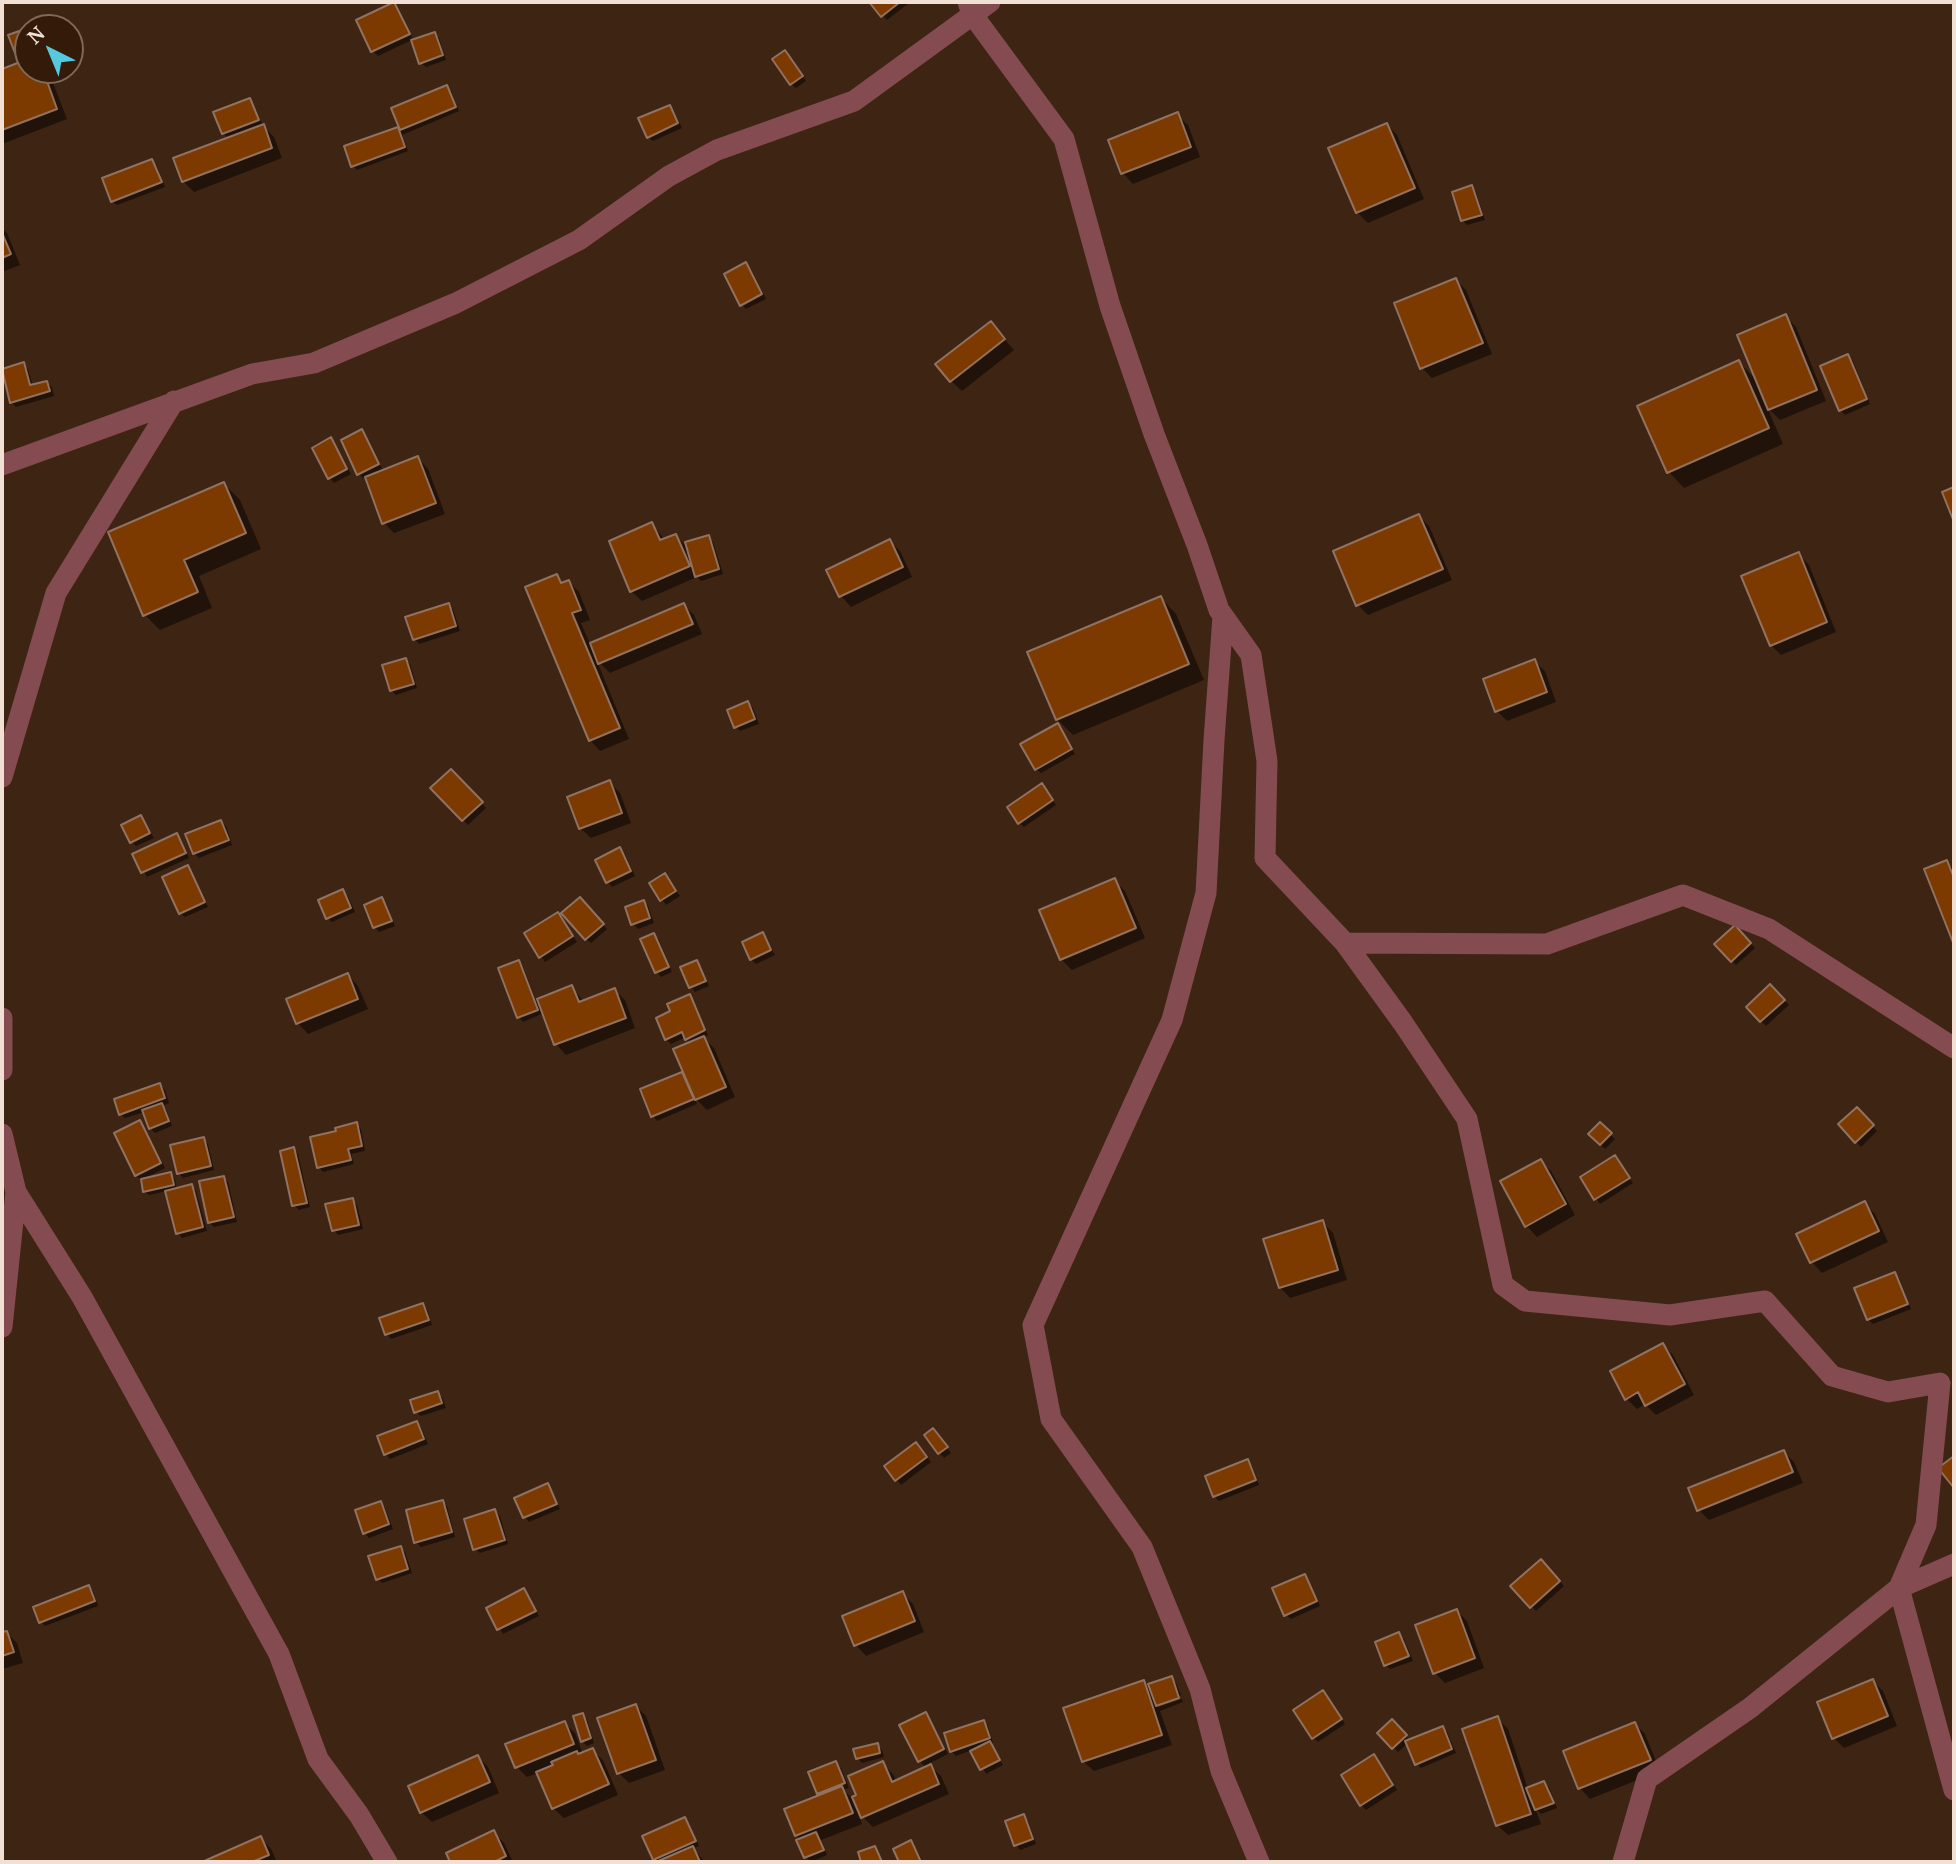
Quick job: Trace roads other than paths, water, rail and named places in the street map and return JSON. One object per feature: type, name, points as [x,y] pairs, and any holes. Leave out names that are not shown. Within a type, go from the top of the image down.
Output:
[{"type":"street","points":[[2,465],[252,374],[314,363],[456,303],[579,240],[669,176],[718,150],[854,101],[970,8],[990,2]]},
{"type":"street","points":[[970,8],[1064,139],[1110,306],[1154,434],[1219,610],[1251,655],[1267,761],[1265,858],[1345,943],[1467,1119],[1503,1286],[1525,1301],[1670,1315],[1765,1301],[1832,1376],[1888,1392],[1940,1383],[1926,1525],[1899,1588],[1954,1790]]},
{"type":"street","points":[[2,777],[56,593],[174,401]]},
{"type":"street","points":[[1223,616],[1203,906],[1172,1020],[1033,1325],[1051,1419],[1142,1547],[1200,1689],[1221,1771],[1259,1862]]},
{"type":"street","points":[[1345,943],[1547,944],[1683,895],[1769,929],[1954,1048]]},
{"type":"street","points":[[2,1018],[2,1070]]},
{"type":"street","points":[[2,1134],[16,1192],[82,1297],[279,1654],[318,1759],[359,1815],[387,1862]]},
{"type":"street","points":[[2,1327],[16,1192]]},
{"type":"street","points":[[1623,1862],[1647,1779],[1750,1708],[1899,1588],[1954,1564]]}]
